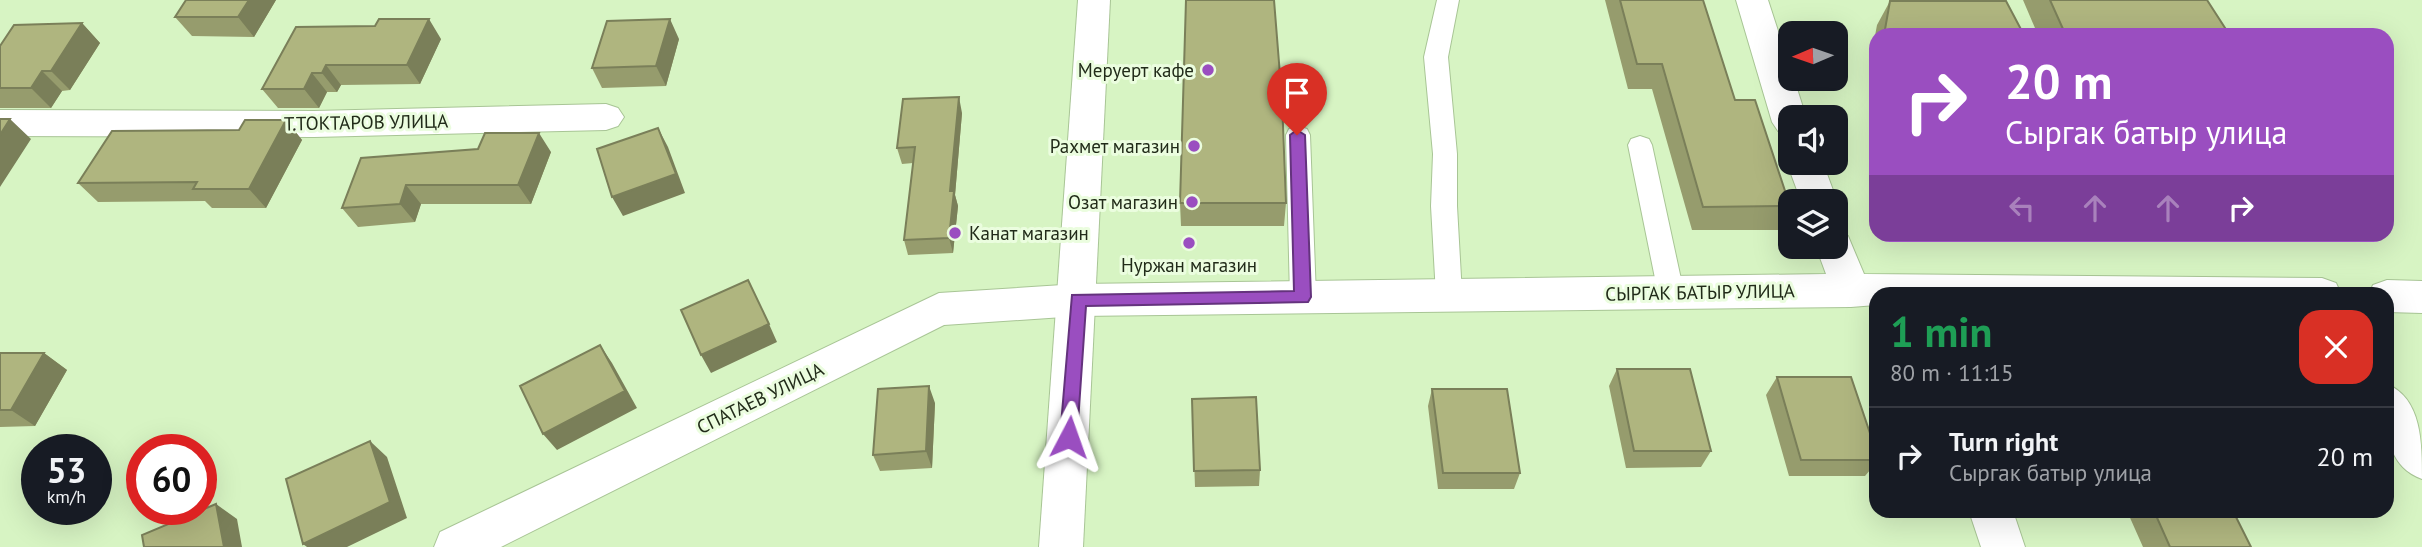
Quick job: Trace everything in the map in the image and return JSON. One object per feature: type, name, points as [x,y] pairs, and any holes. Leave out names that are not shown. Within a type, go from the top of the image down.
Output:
[{"type":"street","points":[[1061,547],[1094,0]]},
{"type":"street","points":[[1752,0],[1785,105]]},
{"type":"street","name":"Т.ТОКТАРОВ УЛИЦА","points":[[0,122],[314,124],[606,117]]},
{"type":"street","points":[[1839,259],[1851,290]]},
{"type":"street","name":"СЫРГАК БАТЫР УЛИЦА","points":[[1078,300],[1869,291]]},
{"type":"street","points":[[2394,296],[2422,297]]},
{"type":"street","name":"СПАТАЕВ УЛИЦА","points":[[456,547],[939,309],[1078,300]]},
{"type":"street","points":[[2394,414],[2422,460]]},
{"type":"street","points":[[1993,518],[2003,547]]},
{"type":"lane","points":[[1448,0],[1436,57],[1445,154],[1444,206],[1449,295]]},
{"type":"lane","points":[[1297,135],[1303,297]]},
{"type":"lane","points":[[1640,145],[1671,293]]},
{"type":"building","points":[[186,0],[249,0],[238,17],[175,17]]},
{"type":"building","points":[[1186,0],[1274,0],[1286,203],[1180,203]]},
{"type":"building","points":[[1620,0],[1703,0],[1735,100],[1755,100],[1784,189],[1778,189],[1778,206],[1703,207],[1662,64],[1637,64]]},
{"type":"building","points":[[2050,0],[2207,0],[2225,28],[2063,28]]},
{"type":"building","points":[[1890,1],[2006,1],[2020,28],[1885,28]]},
{"type":"building","points":[[379,19],[429,19],[407,65],[326,65],[322,73],[312,73],[304,89],[262,89],[296,27],[375,26]]},
{"type":"building","points":[[670,19],[656,66],[592,68],[607,21]]},
{"type":"building","points":[[82,23],[51,71],[42,71],[31,88],[0,88],[0,46],[14,25]]},
{"type":"building","points":[[959,97],[950,191],[954,191],[949,238],[904,240],[915,147],[897,148],[903,99]]},
{"type":"building","points":[[0,119],[10,119],[0,135]]},
{"type":"building","points":[[245,120],[286,120],[249,189],[193,189],[197,182],[78,183],[112,131],[239,130]]},
{"type":"building","points":[[658,128],[676,174],[612,197],[597,149]]},
{"type":"building","points":[[485,133],[539,133],[518,185],[406,185],[400,204],[342,208],[361,158],[478,149]]},
{"type":"building","points":[[748,280],[769,324],[701,355],[681,310]]},
{"type":"building","points":[[600,345],[625,391],[543,434],[520,386]]},
{"type":"building","points":[[0,353],[44,353],[11,410],[0,410]]},
{"type":"building","points":[[1617,369],[1690,369],[1711,451],[1634,451]]},
{"type":"building","points":[[1777,377],[1851,377],[1869,430],[1869,460],[1801,460]]},
{"type":"building","points":[[929,386],[926,451],[873,455],[878,389]]},
{"type":"building","points":[[1432,389],[1507,389],[1520,473],[1443,473]]},
{"type":"building","points":[[1256,397],[1260,470],[1194,471],[1192,399]]},
{"type":"building","points":[[370,441],[390,502],[303,544],[286,479]]},
{"type":"building","points":[[217,509],[224,547],[144,547],[142,535],[166,525],[217,525]]},
{"type":"building","points":[[2157,518],[2236,518],[2251,547],[2170,547]]},
{"type":"place","name":"Меруерт кафе","points":[[1208,70]]},
{"type":"place","name":"Рахмет магазин","points":[[1194,146]]},
{"type":"place","name":"Озат магазин","points":[[1192,202]]},
{"type":"place","name":"Канат магазин","points":[[955,233]]},
{"type":"place","name":"Нуржан магазин","points":[[1189,243]]},
{"type":"route","points":[[1069,437],[1078,300],[1303,297],[1297,135]]}]
